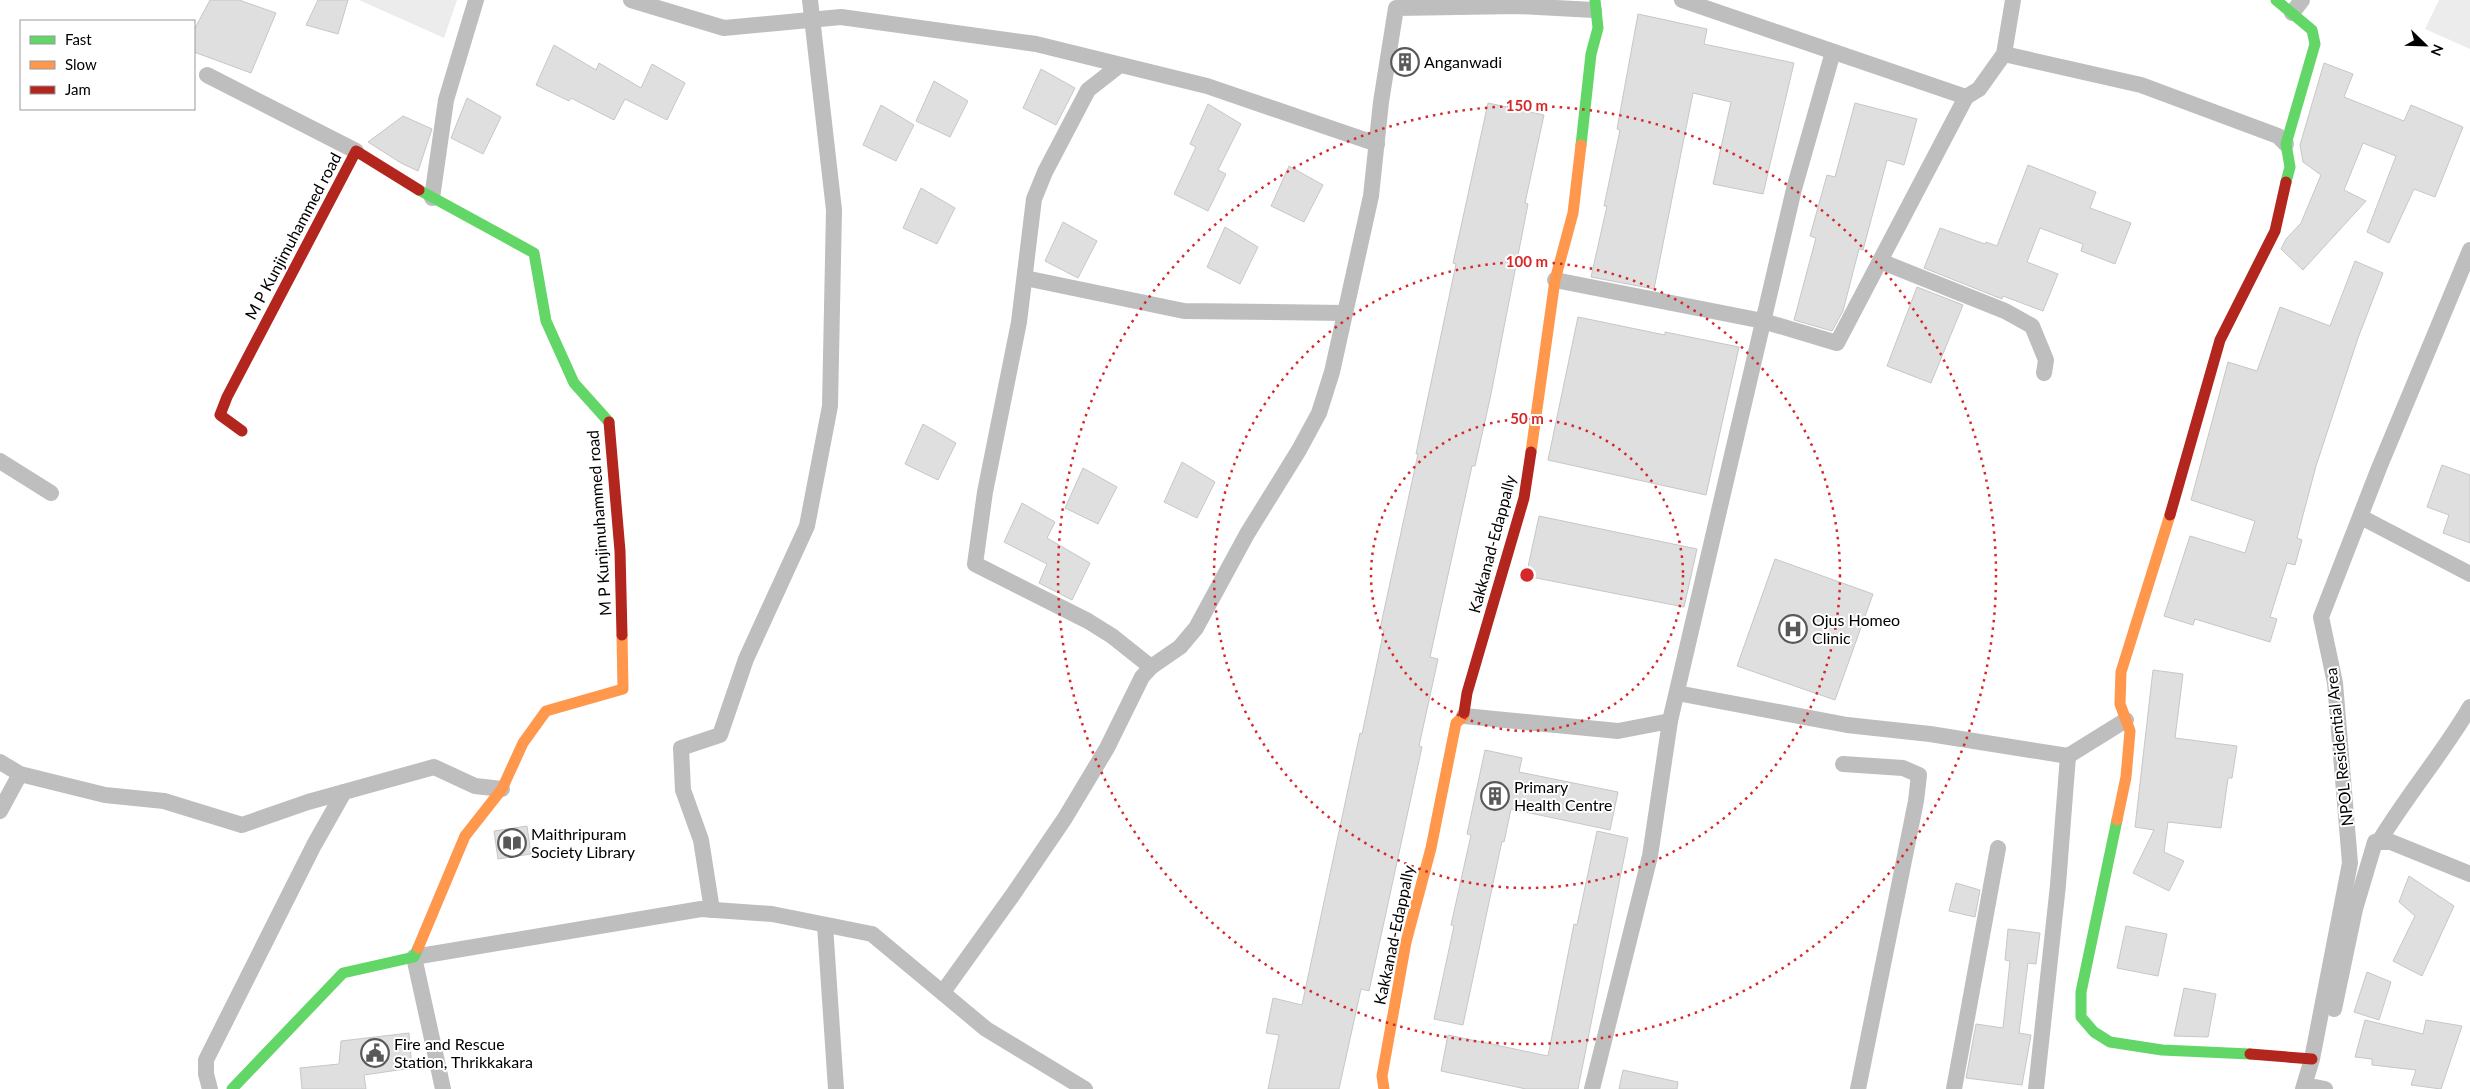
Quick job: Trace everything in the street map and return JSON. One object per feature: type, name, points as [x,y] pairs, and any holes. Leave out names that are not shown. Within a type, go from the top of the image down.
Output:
[{"type":"street","points":[[432,198],[446,100],[476,0]]},
{"type":"street","points":[[631,0],[724,28],[841,17],[1036,44],[1207,86],[1377,144]]},
{"type":"street","points":[[712,910],[701,840],[683,790],[682,748],[720,735],[746,659],[807,526],[830,406],[834,210],[810,0]]},
{"type":"street","points":[[1682,0],[1966,96]]},
{"type":"street","points":[[1555,280],[1763,322],[1837,343],[1966,96],[1979,89],[2004,54],[2012,0]]},
{"type":"street","points":[[2276,0],[2312,30],[2315,44],[2286,144],[2290,167],[2275,231],[2220,340],[2190,451],[2128,644],[2121,672],[2120,704],[2130,730],[2126,778],[2081,992],[2081,1017],[2094,1032],[2110,1042],[2162,1050],[2199,1050],[2312,1059],[2334,1010],[2360,892],[2375,842],[2380,840],[2398,810],[2448,745],[2470,707]]},
{"type":"street","points":[[2292,13],[2302,0]]},
{"type":"street","points":[[943,992],[1065,818],[1107,748],[1142,677],[1151,667],[1180,647],[1196,628],[1247,534],[1299,450],[1319,413],[1332,372],[1370,196],[1396,8],[1594,5]]},
{"type":"street","name":"Kakkanad-Edappally","points":[[1384,1089],[1382,1076],[1406,942],[1431,848],[1456,723],[1464,716],[1467,694],[1482,649],[1524,498],[1555,280],[1573,213],[1591,54],[1597,33],[1598,19],[1594,5]]},
{"type":"street","points":[[1592,1089],[1650,856],[1670,721],[1794,189],[1833,52]]},
{"type":"street","points":[[2004,54],[2141,86],[2278,136],[2286,144]]},
{"type":"street","points":[[1120,65],[1088,90],[1045,172],[1034,199],[1019,322],[985,492],[975,564],[1088,621],[1112,636],[1151,667]]},
{"type":"street","points":[[207,75],[356,151]]},
{"type":"street","name":"M P Kunjimuhammed road","points":[[242,431],[220,415],[231,389],[356,151],[432,198],[534,253],[546,321],[574,383],[610,423],[620,551],[623,689],[546,711],[523,743],[502,788],[465,836],[414,957]]},
{"type":"street","name":"NPOL Residential Area","points":[[2315,1088],[2312,1059],[2350,863],[2335,683],[2322,617],[2420,368],[2470,250]]},
{"type":"street","points":[[1880,261],[2005,311],[2032,326],[2046,360],[2044,373]]},
{"type":"street","points":[[1025,278],[1184,311],[1345,313]]},
{"type":"street","points":[[0,461],[51,493]]},
{"type":"street","points":[[2361,517],[2470,574]]},
{"type":"street","points":[[1677,693],[1847,725],[1930,734],[2068,756],[2126,720]]},
{"type":"street","points":[[1464,716],[1618,731],[1670,721]]},
{"type":"street","points":[[2036,1089],[2058,885],[2068,756]]},
{"type":"street","points":[[0,762],[20,774],[105,795],[164,801],[242,825],[344,792],[434,767],[475,786],[502,788]]},
{"type":"street","points":[[1843,764],[1903,768],[1919,775],[1916,801],[1858,1089]]},
{"type":"street","points":[[0,811],[20,774]]},
{"type":"street","points":[[210,1089],[206,1074],[206,1060],[314,845],[344,792]]},
{"type":"street","points":[[2380,840],[2391,842],[2470,874]]},
{"type":"street","points":[[1954,1089],[1998,848]]},
{"type":"street","points":[[232,1089],[343,973],[414,957],[701,909],[772,914],[872,934],[986,1030],[1085,1089]]},
{"type":"street","points":[[825,925],[836,1089]]},
{"type":"street","points":[[414,957],[443,1089]]},
{"type":"shaded area","points":[[359,0],[457,0],[444,38]]},
{"type":"shaded area","points":[[2439,0],[2470,0],[2470,49],[2425,29]]},
{"type":"building","points":[[210,0],[239,0],[276,13],[251,73],[195,52],[195,28]]},
{"type":"building","points":[[318,0],[348,0],[338,34],[306,25]]},
{"type":"building","points":[[1638,14],[1707,29],[1704,44],[1794,63],[1763,194],[1713,184],[1731,102],[1693,93],[1654,289],[1591,277],[1607,206],[1604,206],[1620,130],[1617,129]]},
{"type":"building","points":[[554,45],[596,70],[599,63],[641,88],[652,64],[685,83],[667,120],[625,99],[614,120],[571,98],[569,101],[536,85]]},
{"type":"building","points":[[2324,63],[2353,74],[2344,97],[2404,121],[2411,105],[2463,127],[2435,197],[2414,189],[2389,243],[2367,232],[2396,156],[2363,143],[2344,190],[2366,201],[2303,270],[2281,249],[2286,239],[2301,223],[2321,175],[2303,162],[2300,145]]},
{"type":"building","points":[[1041,69],[1075,88],[1056,125],[1023,108]]},
{"type":"building","points":[[934,81],[968,101],[950,137],[916,121]]},
{"type":"building","points":[[467,98],[501,117],[483,154],[451,138]]},
{"type":"building","points":[[1488,103],[1544,115],[1525,203],[1528,204],[1491,394],[1475,466],[1472,466],[1430,657],[1438,659],[1419,746],[1422,747],[1369,991],[1361,989],[1339,1089],[1268,1089],[1279,1035],[1266,1033],[1273,998],[1302,1005],[1384,630],[1380,629],[1418,454],[1416,454],[1456,264],[1453,263]]},
{"type":"building","points":[[1855,103],[1917,119],[1904,165],[1887,160],[1863,250],[1859,249],[1843,311],[1832,331],[1794,320],[1816,238],[1810,236],[1827,175],[1835,177]]},
{"type":"building","points":[[1208,104],[1241,124],[1218,170],[1226,174],[1208,211],[1174,194],[1196,147],[1190,144]]},
{"type":"building","points":[[881,105],[914,125],[896,161],[863,145]]},
{"type":"building","points":[[403,116],[432,129],[418,171],[401,163],[368,142]]},
{"type":"building","points":[[2028,165],[2096,192],[2090,208],[2131,223],[2115,264],[2081,251],[2083,244],[2040,228],[2027,262],[2058,274],[2043,311],[2003,296],[2002,299],[1924,268],[1940,228],[1985,244],[1986,242],[1997,246]]},
{"type":"building","points":[[1289,166],[1323,185],[1304,222],[1271,206]]},
{"type":"building","points":[[921,188],[955,208],[937,244],[903,228]]},
{"type":"building","points":[[1063,222],[1097,241],[1078,278],[1045,261]]},
{"type":"building","points":[[1225,227],[1258,247],[1240,284],[1207,267]]},
{"type":"building","points":[[2355,261],[2383,273],[2358,338],[2316,466],[2297,538],[2302,540],[2295,565],[2287,563],[2270,617],[2277,619],[2270,642],[2195,619],[2193,625],[2164,616],[2190,536],[2245,553],[2255,521],[2191,500],[2228,362],[2257,371],[2280,307],[2330,326]]},
{"type":"building","points":[[1917,287],[1963,305],[1931,383],[1887,366]]},
{"type":"building","points":[[1578,317],[1665,335],[1665,332],[1739,347],[1706,495],[1548,460]]},
{"type":"building","points":[[923,424],[956,443],[938,480],[905,464]]},
{"type":"building","points":[[1182,462],[1215,482],[1197,518],[1164,502]]},
{"type":"building","points":[[2442,465],[2470,475],[2470,543],[2443,533],[2449,515],[2427,507]]},
{"type":"building","points":[[1083,468],[1117,487],[1098,524],[1065,508]]},
{"type":"building","points":[[1022,503],[1055,522],[1047,538],[1090,563],[1072,600],[1039,583],[1047,564],[1004,542]]},
{"type":"building","points":[[1539,516],[1697,549],[1684,607],[1526,576]]},
{"type":"building","points":[[1775,559],[1873,594],[1835,700],[1737,666]]},
{"type":"building","points":[[2153,670],[2183,674],[2175,738],[2237,746],[2232,778],[2228,778],[2221,828],[2168,822],[2164,852],[2184,861],[2169,891],[2133,873],[2154,830],[2135,827]]},
{"type":"building","points":[[1485,750],[1522,758],[1519,772],[1618,792],[1610,830],[1511,809],[1504,842],[1502,841],[1463,1025],[1434,1019],[1454,926],[1451,925],[1471,835],[1467,834]]},
{"type":"building","name":"Maithripuram Society Library","points":[[527,826],[531,854],[498,859],[494,831]]},
{"type":"building","points":[[1597,831],[1628,838],[1578,1089],[1526,1089],[1441,1071],[1448,1035],[1548,1056],[1574,924],[1577,925]]},
{"type":"building","points":[[2409,876],[2454,906],[2422,976],[2393,961],[2415,916],[2399,902]]},
{"type":"building","points":[[1956,883],[1980,890],[1975,917],[1949,911]]},
{"type":"building","points":[[2126,926],[2167,934],[2158,976],[2117,968]]},
{"type":"building","points":[[2008,929],[2040,933],[2036,964],[2028,963],[2019,1033],[2031,1035],[2022,1085],[1966,1078],[1976,1024],[2003,1028],[2010,961],[2005,960]]},
{"type":"building","points":[[2367,972],[2391,982],[2379,1020],[2354,1012]]},
{"type":"building","points":[[2184,988],[2216,994],[2208,1037],[2174,1036]]},
{"type":"building","points":[[2365,1020],[2423,1034],[2426,1020],[2462,1026],[2441,1089],[2411,1085],[2416,1070],[2372,1065],[2372,1059],[2355,1057]]},
{"type":"building","name":"Fire and Rescue Station, Thrikkakara","points":[[409,1033],[412,1068],[364,1075],[366,1089],[302,1089],[300,1068],[339,1064],[341,1041]]},
{"type":"building","points":[[1623,1070],[1678,1082],[1677,1089],[1619,1089]]},
{"type":"traffic: fast","points":[[1581,145],[1591,54],[1598,28],[1595,0]]},
{"type":"traffic: fast","points":[[2276,0],[2312,30],[2315,44],[2286,144],[2290,167],[2286,182]]},
{"type":"traffic: fast","points":[[419,190],[534,253],[546,321],[574,383],[609,422]]},
{"type":"traffic: fast","points":[[2117,820],[2081,992],[2081,1017],[2094,1032],[2110,1042],[2162,1050],[2250,1054]]},
{"type":"traffic: fast","points":[[232,1089],[343,973],[414,957],[418,948]]},
{"type":"traffic: slow","points":[[1531,452],[1555,280],[1573,213],[1581,145]]},
{"type":"traffic: slow","points":[[2117,820],[2126,777],[2130,731],[2120,704],[2121,672],[2170,515]]},
{"type":"traffic: slow","points":[[418,948],[465,836],[502,789],[523,743],[546,711],[623,689],[622,635]]},
{"type":"traffic: slow","points":[[1384,1089],[1382,1076],[1406,942],[1431,848],[1456,723],[1464,716],[1464,713]]},
{"type":"traffic: jam","points":[[242,431],[220,415],[227,397],[356,151],[419,190]]},
{"type":"traffic: jam","points":[[2170,515],[2220,340],[2275,231],[2286,182]]},
{"type":"traffic: jam","points":[[609,422],[620,551],[622,635]]},
{"type":"traffic: jam","points":[[1464,713],[1467,693],[1524,498],[1531,452]]},
{"type":"traffic: jam","points":[[2250,1054],[2312,1059]]},
{"type":"place","name":"Anganwadi","points":[[1405,62]]},
{"type":"place","name":"Ojus Homeo Clinic","points":[[1793,629]]},
{"type":"place","name":"Primary Health Centre","points":[[1495,796]]},
{"type":"place","name":"Maithripuram Society Library","points":[[512,843]]},
{"type":"place","name":"Fire and Rescue Station, Thrikkakara","points":[[375,1053]]}]
